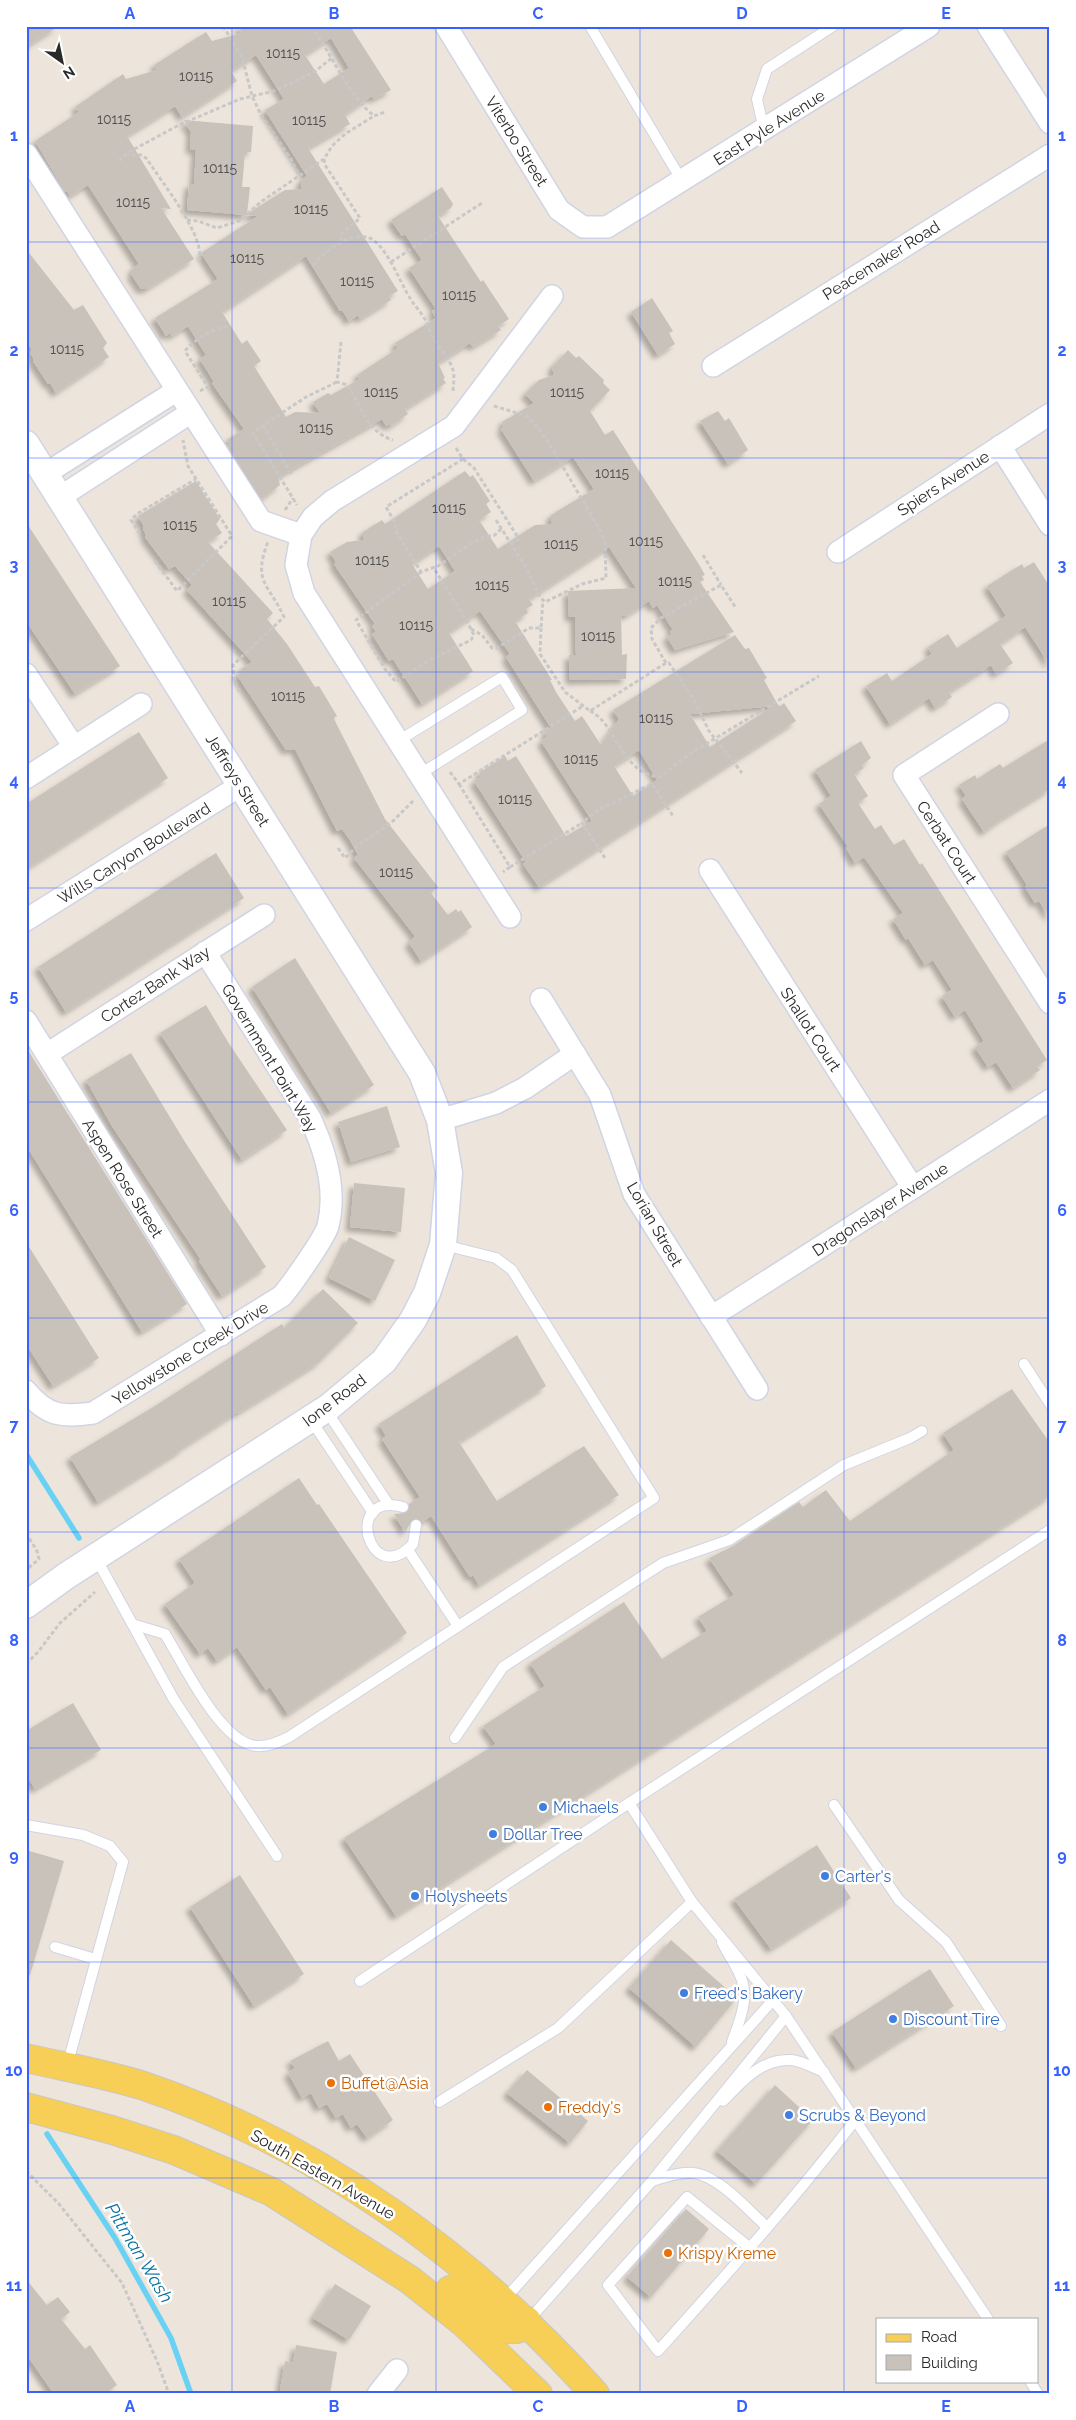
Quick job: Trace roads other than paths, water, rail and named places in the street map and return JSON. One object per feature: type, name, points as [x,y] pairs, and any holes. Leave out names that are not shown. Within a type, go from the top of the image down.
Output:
[{"type":"main road","name":"South Eastern Avenue","points":[[26,2058],[143,2086],[198,2108],[281,2146],[374,2200],[430,2241],[527,2321],[595,2394]]},
{"type":"main road","points":[[26,2107],[112,2130],[174,2150],[272,2192],[410,2280],[464,2323],[538,2394]]},
{"type":"main road","points":[[272,2192],[308,2196],[408,2260],[507,2329],[517,2329],[527,2321]]},
{"type":"street","name":"Viterbo Street","points":[[446,26],[560,210],[583,227],[608,227]]},
{"type":"street","name":"East Pyle Avenue","points":[[608,227],[929,26]]},
{"type":"street","points":[[988,26],[1050,123]]},
{"type":"street","points":[[26,154],[260,521],[275,526],[306,528]]},
{"type":"street","name":"Peacemaker Road","points":[[713,366],[1050,155]]},
{"type":"street","points":[[510,917],[304,593],[296,565],[306,528],[332,501],[454,426],[552,296]]},
{"type":"street","points":[[45,474],[125,423],[183,402]]},
{"type":"street","points":[[60,496],[139,446],[183,402]]},
{"type":"street","name":"Spiers Avenue","points":[[838,552],[1050,414]]},
{"type":"street","name":"Jeffreys Street","points":[[26,444],[422,1073],[440,1120]]},
{"type":"street","points":[[1000,446],[1050,525]]},
{"type":"street","points":[[26,674],[74,748]]},
{"type":"street","points":[[26,778],[141,704]]},
{"type":"street","name":"Cerbat Court","points":[[998,714],[904,775],[1050,1003]]},
{"type":"street","name":"Wills Canyon Boulevard","points":[[26,920],[241,785]]},
{"type":"street","name":"Shallot Court","points":[[710,870],[913,1188]]},
{"type":"street","name":"Cortez Bank Way","points":[[46,1054],[264,915]]},
{"type":"street","name":"Government Point Way","points":[[205,952],[310,1118],[323,1148],[331,1198],[327,1227]]},
{"type":"street","name":"Lorian Street","points":[[541,999],[600,1095],[634,1194],[757,1389]]},
{"type":"street","name":"Aspen Rose Street","points":[[26,1021],[221,1335]]},
{"type":"street","points":[[440,1120],[496,1103],[525,1088],[575,1054]]},
{"type":"street","name":"Dragonslayer Avenue","points":[[711,1317],[1050,1100]]},
{"type":"street","name":"Ione Road","points":[[26,1605],[66,1576],[318,1414],[384,1361],[413,1320],[427,1293],[443,1245],[449,1173],[440,1120]]},
{"type":"street","name":"Yellowstone Creek Drive","points":[[26,1391],[45,1409],[66,1417],[93,1413],[282,1296],[292,1284],[327,1227]]},
{"type":"street","points":[[378,2394],[397,2370]]},
{"type":"lane","points":[[590,26],[682,181]]},
{"type":"lane","points":[[764,130],[757,99],[767,69],[833,26]]},
{"type":"lane","points":[[125,423],[139,446]]},
{"type":"lane","points":[[398,741],[502,677],[522,710],[442,760],[424,782]]},
{"type":"lane","points":[[132,1624],[162,1632],[219,1722],[239,1739],[256,1746],[275,1744],[289,1737],[654,1498],[512,1270],[496,1258],[443,1245]]},
{"type":"lane","points":[[1024,1364],[1050,1404]]},
{"type":"lane","points":[[318,1414],[389,1505]]},
{"type":"lane","points":[[318,1414],[373,1512]]},
{"type":"lane","points":[[455,1738],[503,1668],[511,1662],[663,1563],[729,1540],[844,1465],[910,1438],[922,1431]]},
{"type":"lane","points":[[403,1507],[389,1505],[373,1512],[366,1528],[366,1536],[375,1551],[392,1556],[408,1550],[416,1537],[416,1525]]},
{"type":"lane","points":[[360,1981],[629,1803],[1050,1530]]},
{"type":"lane","points":[[408,1550],[458,1626]]},
{"type":"lane","points":[[96,1557],[173,1698],[277,1856]]},
{"type":"lane","points":[[629,1803],[692,1902],[774,1999],[786,2016],[987,2318]]},
{"type":"lane","points":[[834,1805],[899,1900],[946,1942],[1001,2026]]},
{"type":"lane","points":[[26,1825],[83,1835],[110,1846],[123,1862],[67,2067]]},
{"type":"lane","points":[[439,2102],[558,2028],[692,1902]]},
{"type":"lane","points":[[719,1934],[744,1987],[745,1998],[742,2016],[730,2048]]},
{"type":"lane","points":[[55,1947],[95,1959]]},
{"type":"lane","points":[[503,2301],[774,1999]]},
{"type":"lane","points":[[527,2321],[651,2182],[786,2016]]},
{"type":"lane","points":[[687,2138],[752,2072],[772,2063],[790,2060],[824,2072]]},
{"type":"lane","points":[[750,2248],[687,2197],[608,2285],[658,2351],[750,2248],[856,2119]]},
{"type":"lane","points":[[651,2182],[685,2173],[696,2173],[710,2178],[767,2227]]},
{"type":"lane","points":[[1031,2382],[1038,2394]]},
{"type":"waterway","name":"Pittman Wash","points":[[26,1454],[79,1538]]},
{"type":"waterway","name":"Pittman Wash","points":[[47,2134],[115,2238],[171,2338],[191,2394]]},
{"type":"place","name":"Michaels","points":[[543,1807]]},
{"type":"place","name":"Dollar Tree","points":[[493,1834]]},
{"type":"place","name":"Carter's","points":[[825,1876]]},
{"type":"place","name":"Holysheets","points":[[415,1896]]},
{"type":"place","name":"Freed's Bakery","points":[[684,1993]]},
{"type":"place","name":"Discount Tire","points":[[893,2019]]},
{"type":"place","name":"Buffet@Asia","points":[[331,2083]]},
{"type":"place","name":"Freddy's","points":[[548,2107]]},
{"type":"place","name":"Scrubs & Beyond","points":[[789,2115]]},
{"type":"place","name":"Krispy Kreme","points":[[668,2253]]}]
